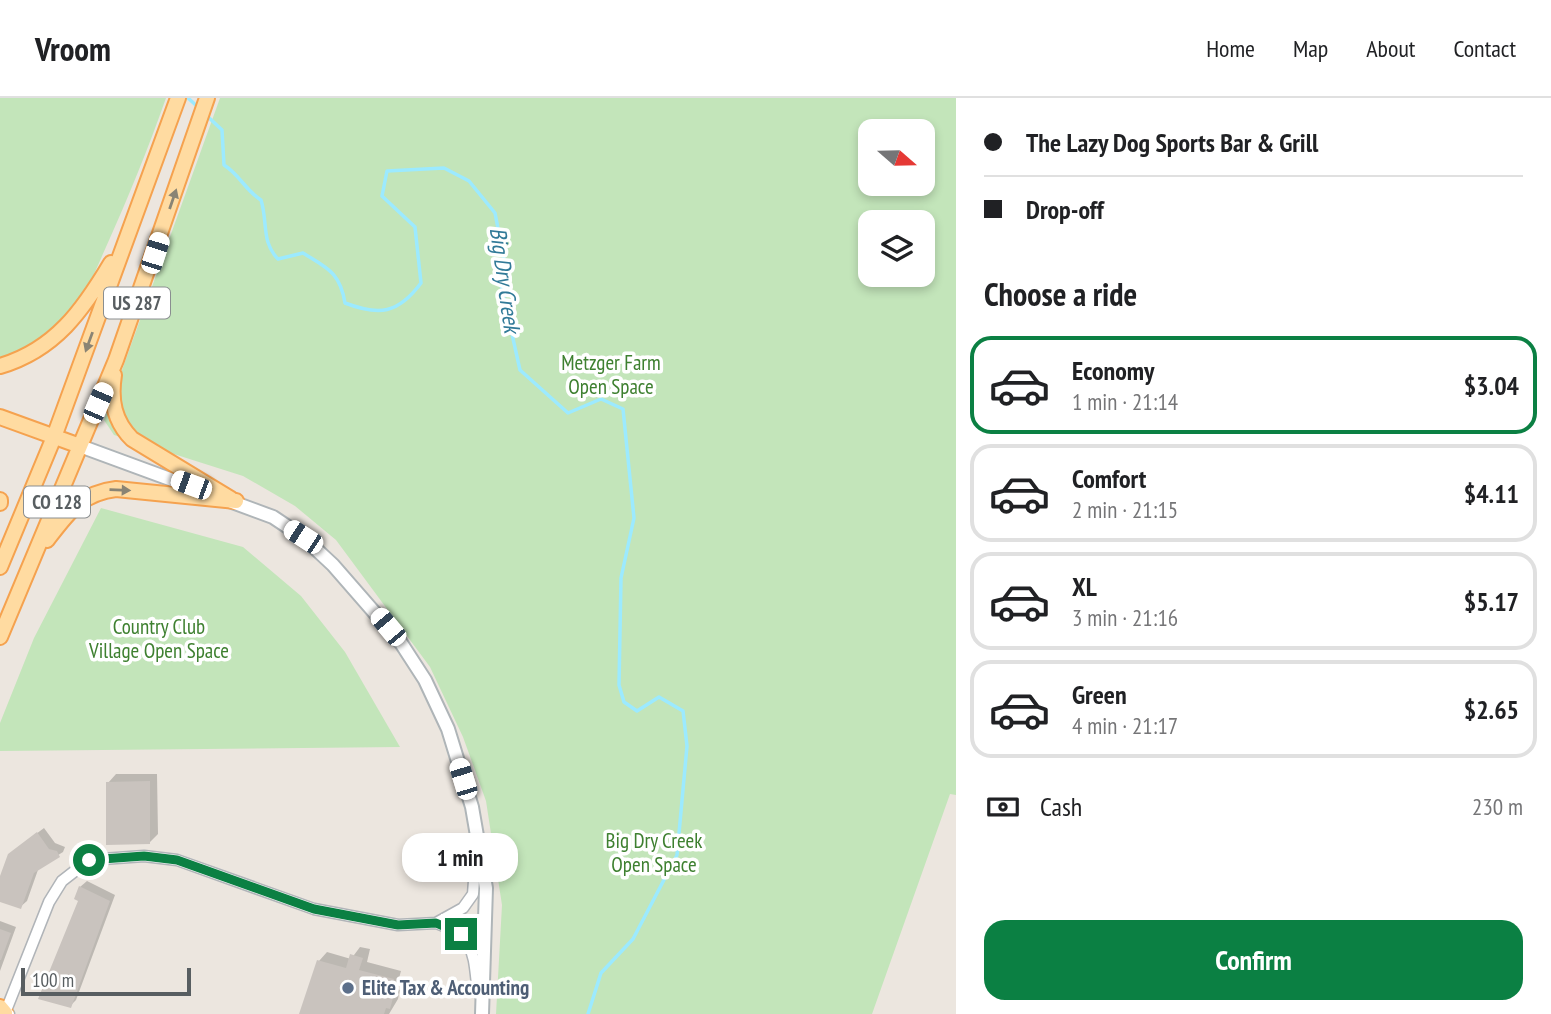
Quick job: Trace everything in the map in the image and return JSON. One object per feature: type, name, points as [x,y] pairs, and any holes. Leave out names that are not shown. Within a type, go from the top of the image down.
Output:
[{"type":"main road","name":"US 287","points":[[54,437],[178,98]]},
{"type":"main road","name":"US 287","points":[[80,446],[116,360],[207,98]]},
{"type":"main road","name":"US 287","points":[[0,366],[43,347],[66,329],[86,306],[130,232]]},
{"type":"main road","points":[[116,360],[113,382],[114,410],[124,431],[132,439],[236,501]]},
{"type":"main road","points":[[0,417],[236,501],[273,517],[303,537],[355,588],[401,643],[425,680],[448,729],[477,834],[486,888],[482,1014]]},
{"type":"main road","name":"CO 128","points":[[0,566],[54,437]]},
{"type":"main road","name":"CO 128","points":[[0,637],[80,446]]},
{"type":"main road","points":[[33,558],[76,503],[100,491],[116,489],[236,501]]},
{"type":"street","points":[[4,1011],[48,902],[62,881],[89,860],[144,856],[177,860],[314,909],[359,920],[398,925],[436,923],[463,908],[473,894],[477,834]]},
{"type":"street","points":[[436,923],[461,934],[471,946],[482,1014]]},
{"type":"green space","points":[[0,98],[166,98],[130,192],[82,298],[48,335],[20,352],[0,359]]},
{"type":"green space","name":"Metzger Farm Open Space","points":[[220,98],[956,98],[956,795],[950,794],[872,1014],[496,1014],[502,905],[486,801],[463,737],[430,667],[336,540],[295,506],[243,476],[114,435],[104,420]]},
{"type":"green space","name":"Country Club Village Open Space","points":[[101,508],[243,547],[301,596],[345,652],[400,747],[0,751],[0,723],[34,638]]},
{"type":"building","points":[[150,781],[150,844],[106,845],[106,782]]},
{"type":"building","points":[[37,832],[49,849],[57,851],[60,857],[34,873],[21,909],[0,902],[0,876],[8,854]]},
{"type":"building","points":[[79,886],[110,901],[71,1008],[38,999],[78,901],[74,899]]},
{"type":"building","points":[[0,929],[11,933],[1,960],[0,960]]},
{"type":"building","points":[[350,954],[363,958],[359,970],[394,979],[389,997],[393,998],[390,1009],[386,1008],[384,1014],[299,1014],[317,960],[346,968]]},
{"type":"waterway","name":"Big Dry Creek","points":[[188,98],[199,108]]},
{"type":"waterway","name":"Big Dry Creek","points":[[205,114],[222,130],[224,165],[261,200],[269,246],[278,259],[303,253],[331,272],[340,284],[345,303],[368,310],[378,311],[396,306],[421,283],[415,227],[382,196],[387,171],[444,168],[469,181],[495,213],[505,264],[501,285],[520,370],[568,413],[601,399],[623,409],[634,518],[621,578],[619,685],[624,702],[637,711],[659,697],[683,711],[687,746],[677,855],[633,939],[601,973],[588,1014]]},
{"type":"place","name":"Elite Tax & Accounting","points":[[348,988]]},
{"type":"route","points":[[89,860],[117,856],[177,860],[314,909],[359,920],[398,925],[436,923],[461,934]]},
{"type":"park label","name":"Big Dry Creek Open Space","points":[[654,853]]}]
